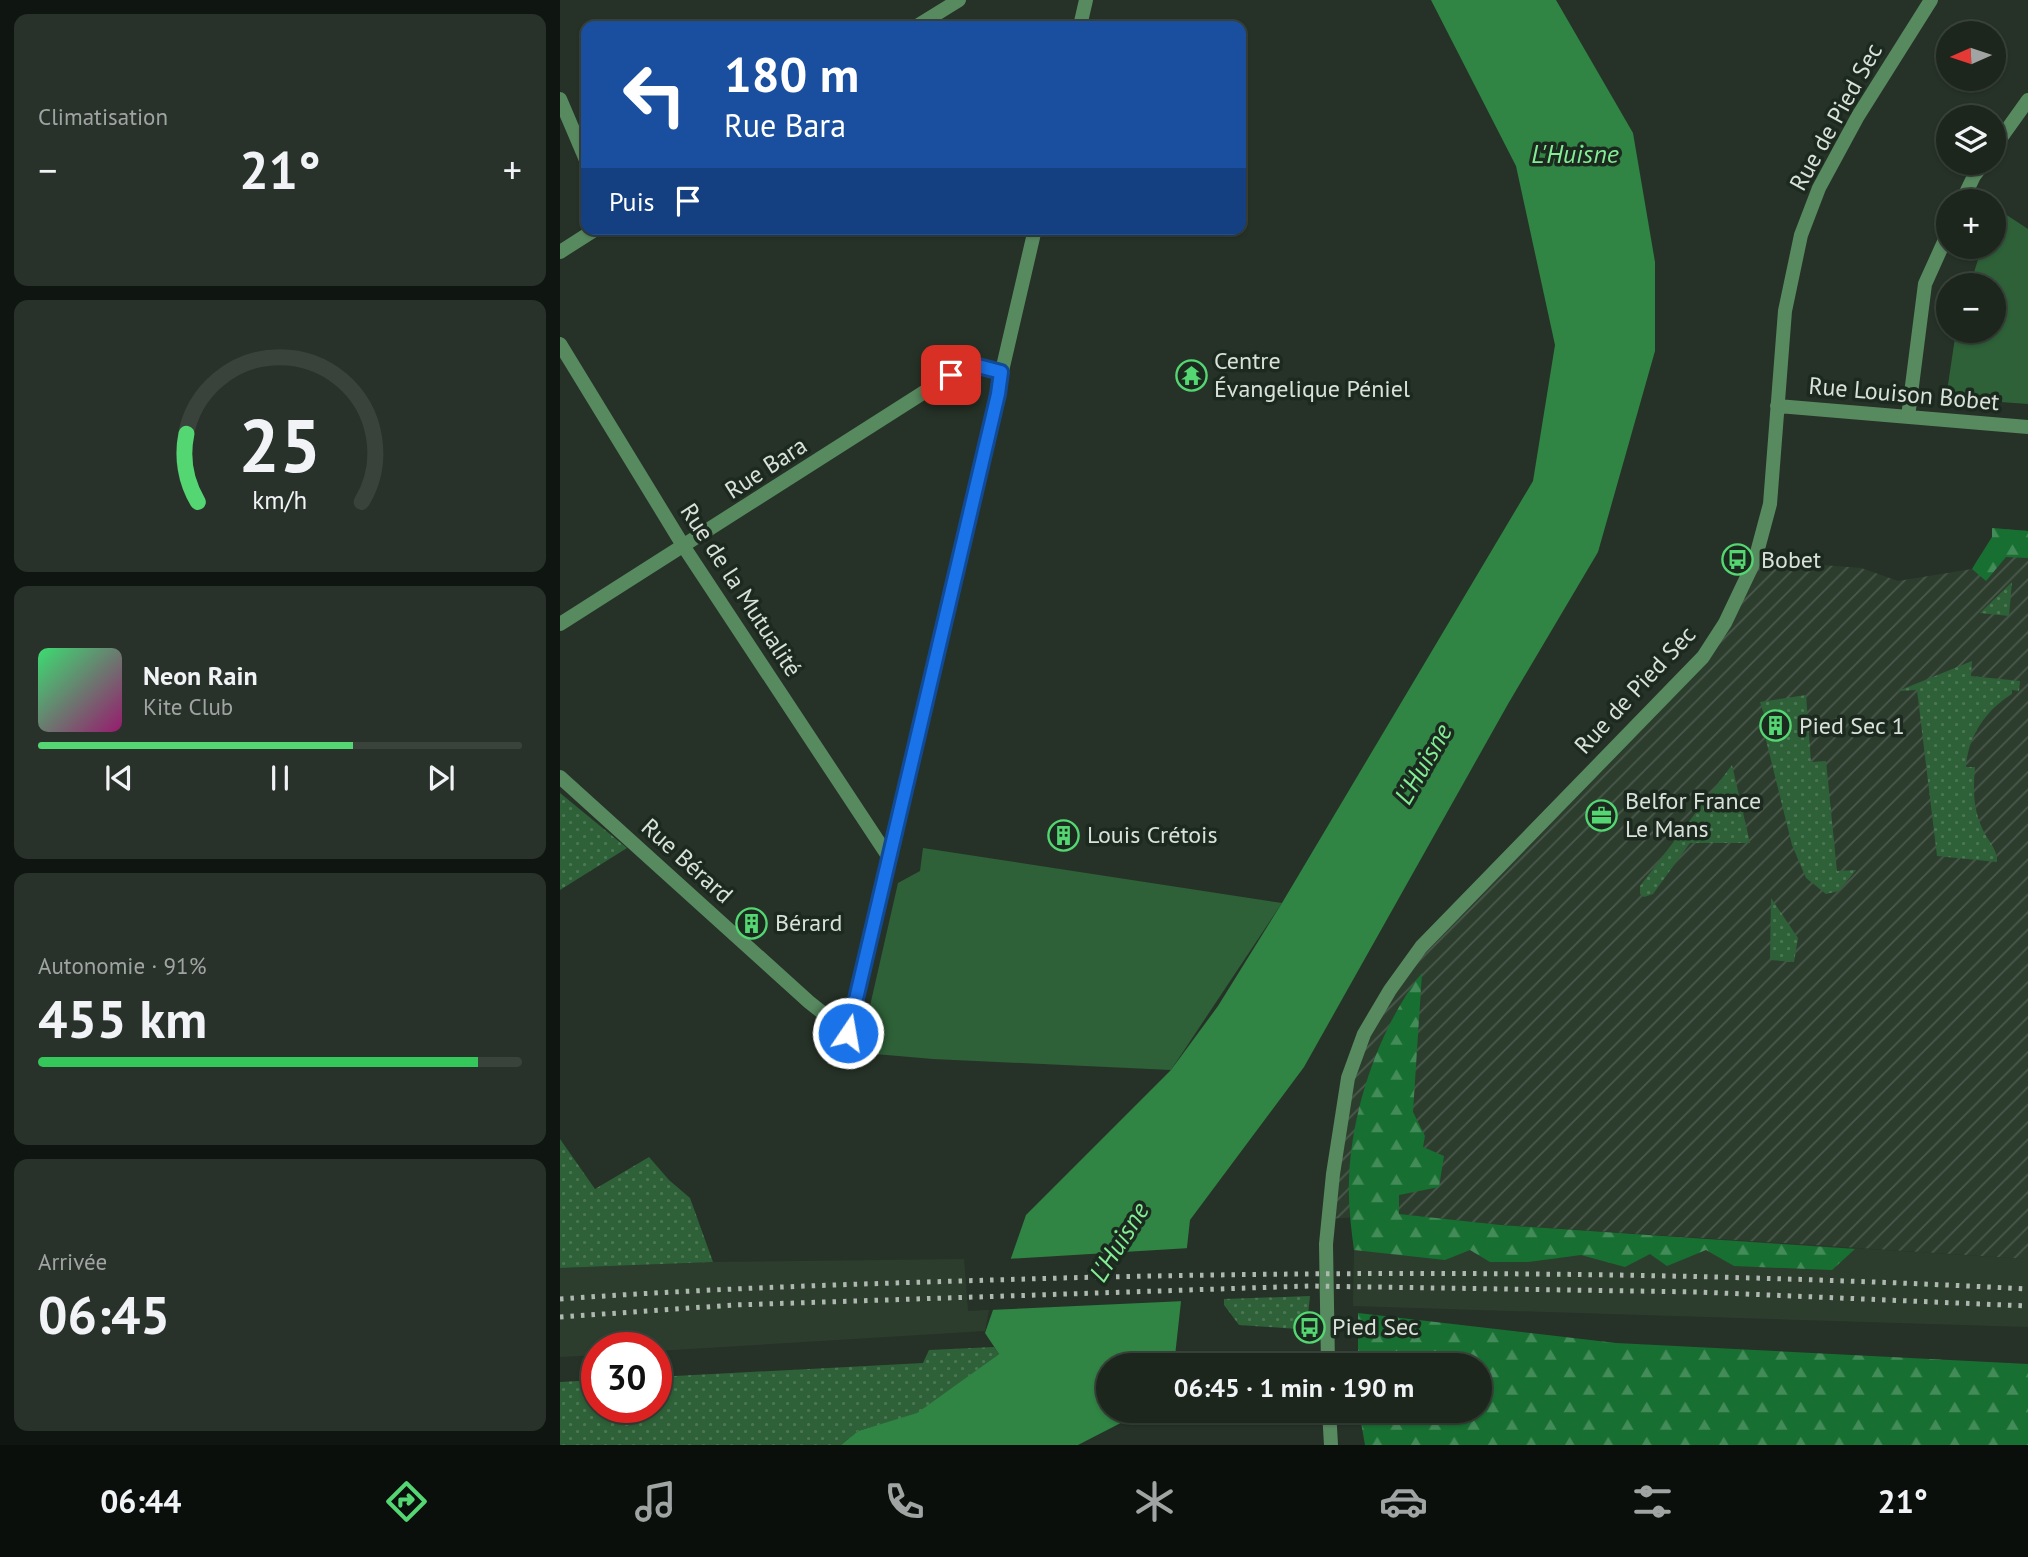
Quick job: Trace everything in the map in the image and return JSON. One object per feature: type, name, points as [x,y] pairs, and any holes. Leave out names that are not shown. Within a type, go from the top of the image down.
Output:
[{"type":"street","points":[[925,21],[959,0]]},
{"type":"street","points":[[1081,21],[1086,0]]},
{"type":"street","name":"Rue de Pied Sec","points":[[1328,1353],[1326,1244],[1333,1174],[1348,1079],[1364,1034],[1390,990],[1421,947],[1703,657],[1725,623],[1755,560],[1770,504],[1785,311],[1801,235],[1819,188],[1858,116],[1931,0]]},
{"type":"street","points":[[560,99],[581,148]]},
{"type":"street","points":[[2006,131],[2028,100]]},
{"type":"street","points":[[560,252],[587,235]]},
{"type":"street","points":[[888,856],[1034,235]]},
{"type":"street","points":[[1908,417],[1925,284],[1936,259]]},
{"type":"street","name":"Rue de la Mutualité","points":[[560,344],[684,547],[888,856]]},
{"type":"street","name":"Rue Bara","points":[[560,624],[951,375],[978,366],[1001,372]]},
{"type":"street","name":"Rue Louison Bobet","points":[[1777,407],[2028,428]]},
{"type":"street","name":"Rue Bérard","points":[[560,777],[848,1033],[888,856]]},
{"type":"street","points":[[1330,1423],[1331,1445]]},
{"type":"shaded area","points":[[2006,215],[2028,229],[2028,404],[1946,398],[1954,343],[2006,343],[2006,273],[1974,273],[1978,259],[2006,259]]},
{"type":"shaded area","points":[[1992,528],[2028,531],[2028,1259],[1501,1225],[1398,1214],[1328,1219],[1355,1055],[1421,947],[1703,657],[1755,560],[1861,568],[1898,581],[1972,569],[1992,537]]},
{"type":"shaded area","points":[[2012,582],[2009,616],[1980,613]]},
{"type":"shaded area","points":[[1972,661],[1971,676],[2020,681],[2019,691],[2012,690],[2012,694],[1994,708],[1980,725],[1967,756],[1966,767],[1975,767],[1975,806],[1982,828],[1996,853],[1997,862],[1937,856],[1917,690],[1898,691]]},
{"type":"shaded area","points":[[1806,695],[1811,762],[1826,761],[1837,871],[1856,870],[1839,891],[1826,894],[1806,878],[1792,845],[1765,736],[1765,718],[1760,702]]},
{"type":"shaded area","points":[[1732,765],[1750,843],[1690,843],[1653,894],[1644,897],[1640,894],[1640,886]]},
{"type":"shaded area","points":[[560,793],[627,848],[560,890]]},
{"type":"shaded area","points":[[923,848],[1282,903],[1171,1070],[875,1054],[867,1019],[898,883],[920,871]]},
{"type":"shaded area","points":[[1771,898],[1798,938],[1794,962],[1770,960]]},
{"type":"shaded area","points":[[560,1139],[595,1189],[649,1157],[669,1180],[690,1198],[713,1262],[560,1268]]},
{"type":"shaded area","points":[[1350,1216],[2028,1259],[2028,1327],[1353,1306],[1354,1250]]},
{"type":"shaded area","points":[[964,1259],[968,1311],[989,1310],[985,1331],[672,1350],[672,1332],[581,1332],[581,1356],[560,1357],[560,1268],[713,1262]]},
{"type":"shaded area","points":[[1310,1296],[1308,1315],[1302,1316],[1298,1329],[1239,1325],[1224,1305],[1224,1299]]},
{"type":"shaded area","points":[[994,1347],[999,1354],[917,1414],[858,1431],[841,1445],[560,1445],[560,1382],[581,1381],[581,1423],[672,1423],[672,1376],[923,1363],[929,1350]]},
{"type":"green space","points":[[1992,528],[2028,531],[2028,558],[2006,557],[1986,581],[1972,569],[1992,537]]},
{"type":"green space","points":[[1422,973],[1413,1112],[1425,1136],[1423,1147],[1444,1156],[1439,1187],[1399,1195],[1399,1214],[1501,1225],[1855,1249],[1832,1270],[1734,1266],[1706,1250],[1667,1266],[1650,1254],[1625,1267],[1581,1255],[1528,1262],[1490,1262],[1470,1250],[1445,1260],[1354,1250],[1349,1180],[1355,1126],[1370,1071],[1381,1044],[1393,1018]]},
{"type":"green space","points":[[1358,1313],[1616,1343],[2028,1364],[2028,1445],[1365,1445],[1361,1423],[1492,1423],[1492,1353],[1358,1353]]},
{"type":"water","name":"L'Huisne","points":[[1431,0],[1556,0],[1633,133],[1655,262],[1655,351],[1598,552],[1508,704],[1304,1067],[1190,1220],[1175,1353],[1096,1353],[1096,1423],[1121,1423],[1078,1445],[841,1445],[858,1431],[917,1413],[999,1354],[985,1333],[1026,1215],[1171,1070],[1218,1006],[1533,481],[1555,345],[1516,166]]},
{"type":"pier","points":[[1190,1248],[1185,1301],[989,1310],[1007,1259]]},
{"type":"railway","points":[[560,1299],[685,1291],[1061,1278],[1424,1273],[1786,1279],[2028,1289]]},
{"type":"railway","points":[[560,1317],[734,1305],[1309,1286],[1698,1292],[2028,1306]]},
{"type":"place","name":"Centre Évangelique Péniel","points":[[1191,375]]},
{"type":"place","name":"Bobet","points":[[1738,560]]},
{"type":"place","name":"Pied Sec 1","points":[[1776,726]]},
{"type":"place","name":"Belfor France Le Mans","points":[[1602,815]]},
{"type":"place","name":"Louis Crétois","points":[[1064,835]]},
{"type":"place","name":"Bérard","points":[[752,923]]},
{"type":"place","name":"Pied Sec","points":[[1309,1327]]},
{"type":"route","points":[[848,1033],[1001,372],[978,366],[951,375]]}]
